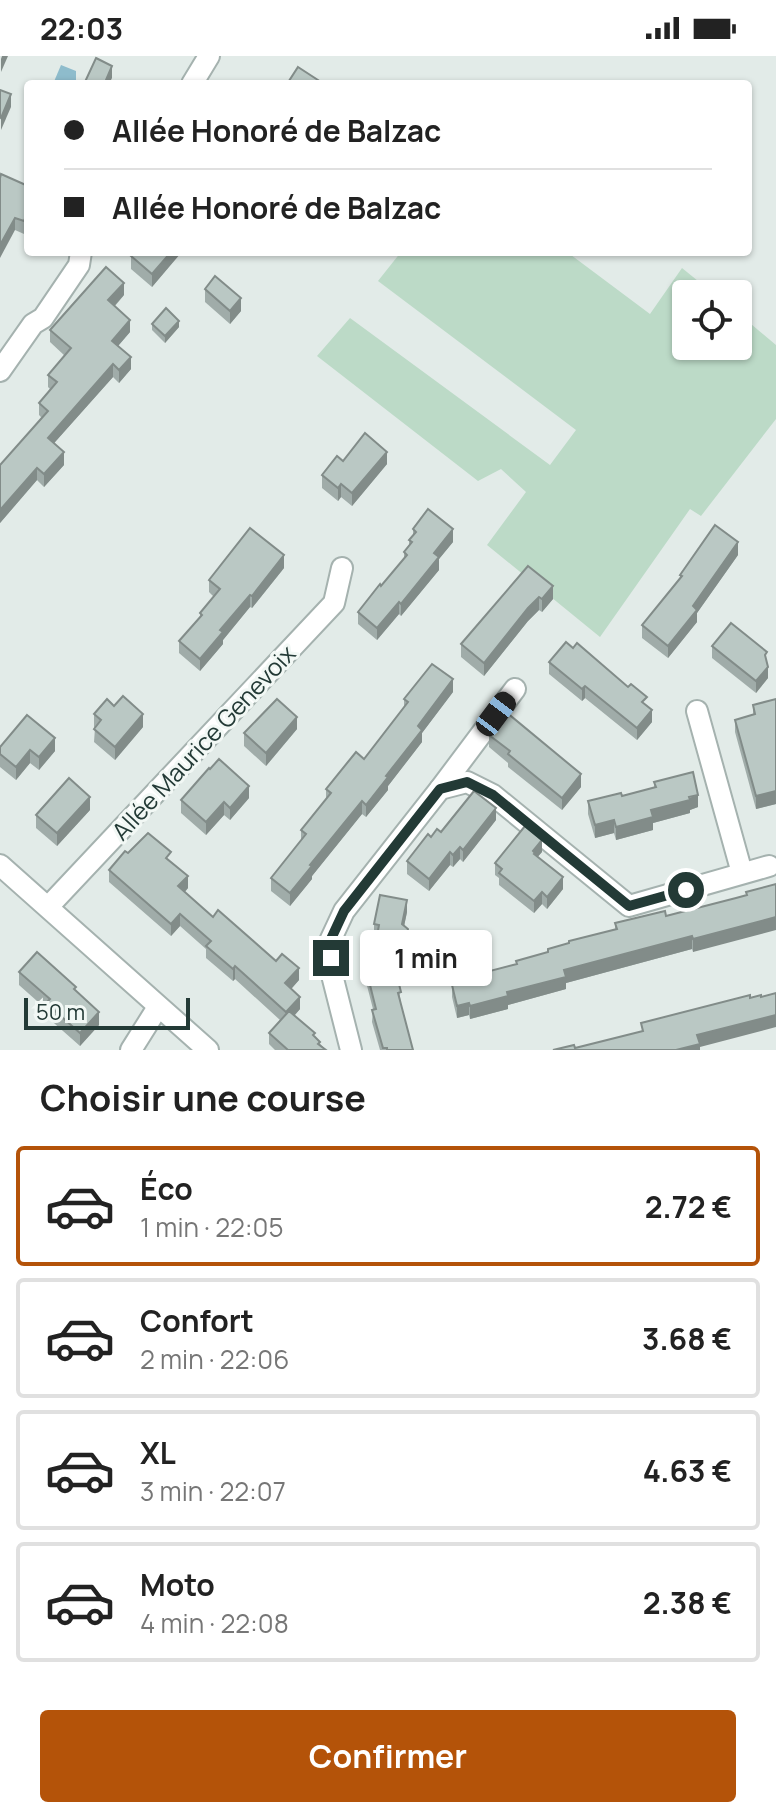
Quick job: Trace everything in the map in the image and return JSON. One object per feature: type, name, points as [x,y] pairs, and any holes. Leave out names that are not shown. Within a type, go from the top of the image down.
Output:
[{"type":"street","points":[[194,80],[209,56]]},
{"type":"street","points":[[0,371],[33,324],[43,318],[79,265],[80,256]]},
{"type":"street","name":"Allée Maurice Genevoix","points":[[48,907],[334,603],[342,568]]},
{"type":"street","points":[[351,1050],[332,975],[330,941],[344,911],[515,689]]},
{"type":"street","points":[[697,711],[742,873]]},
{"type":"street","points":[[440,789],[467,782],[493,795],[629,906],[769,866]]},
{"type":"street","points":[[0,865],[208,1050]]},
{"type":"street","points":[[131,1050],[158,1007]]},
{"type":"green space","points":[[398,256],[572,256],[650,314],[672,282],[672,360],[752,360],[752,325],[776,345],[776,419],[701,516],[690,509],[600,637],[487,545],[526,492],[501,469],[478,481],[317,356],[350,318],[550,465],[576,430],[378,281]]},
{"type":"green space","points":[[682,268],[697,280],[674,280]]},
{"type":"water","points":[[61,65],[76,71],[76,80],[55,80]]},
{"type":"building","points":[[96,58],[112,66],[106,80],[86,80]]},
{"type":"building","points":[[298,67],[318,80],[290,80]]},
{"type":"building","points":[[0,90],[11,94],[1,118],[0,117]]},
{"type":"building","points":[[1,174],[24,184],[24,221],[15,218],[0,245]]},
{"type":"building","points":[[131,256],[168,256],[152,274]]},
{"type":"building","points":[[106,267],[124,283],[108,300],[130,320],[112,341],[131,357],[119,370],[113,364],[48,438],[64,452],[44,474],[37,468],[0,510],[0,465],[48,411],[39,403],[57,382],[48,375],[71,348],[50,330]]},
{"type":"building","points":[[215,276],[241,298],[230,311],[205,289]]},
{"type":"building","points":[[166,308],[179,321],[165,336],[152,324]]},
{"type":"building","points":[[365,433],[387,452],[352,493],[341,484],[338,488],[322,475],[337,456],[343,461]]},
{"type":"building","points":[[428,509],[453,529],[434,553],[439,557],[377,628],[358,612],[407,555],[404,552],[416,532],[413,529]]},
{"type":"building","points":[[715,525],[738,542],[693,606],[697,610],[668,646],[642,625],[682,576]]},
{"type":"building","points":[[250,528],[284,555],[220,630],[223,632],[200,659],[179,641],[220,589],[209,580]]},
{"type":"building","points":[[528,566],[553,586],[542,599],[539,597],[528,608],[484,663],[461,644]]},
{"type":"building","points":[[731,623],[767,652],[768,667],[756,681],[712,646]]},
{"type":"building","points":[[566,642],[573,648],[577,643],[628,687],[631,684],[647,697],[642,702],[652,710],[637,728],[585,686],[582,689],[549,662]]},
{"type":"building","points":[[432,664],[453,679],[418,726],[422,730],[366,805],[362,801],[290,893],[271,878],[306,834],[301,830],[331,793],[326,789],[356,752],[364,759],[408,702],[404,699]]},
{"type":"building","points":[[123,696],[143,714],[115,747],[94,729],[101,720],[94,714],[107,699],[114,706]]},
{"type":"building","points":[[277,699],[297,717],[266,753],[244,733]]},
{"type":"building","points":[[776,699],[776,791],[756,796],[735,720],[755,714],[753,705]]},
{"type":"building","points":[[506,712],[581,774],[562,798],[489,735]]},
{"type":"building","points":[[27,715],[55,738],[39,757],[30,750],[16,767],[0,754],[0,747]]},
{"type":"building","points":[[219,759],[249,786],[230,808],[224,802],[206,822],[181,800]]},
{"type":"building","points":[[693,772],[698,795],[689,797],[690,800],[651,810],[653,817],[616,827],[614,820],[595,825],[588,801],[656,787],[654,782]]},
{"type":"building","points":[[69,778],[90,797],[57,833],[36,815]]},
{"type":"building","points":[[474,791],[496,808],[463,850],[460,847],[453,855],[450,852],[429,879],[407,861],[428,834],[431,837],[437,829],[441,832]]},
{"type":"building","points":[[525,826],[542,840],[534,854],[563,877],[547,897],[542,892],[534,901],[499,873],[502,869],[495,863]]},
{"type":"building","points":[[148,833],[171,852],[166,858],[188,876],[178,886],[213,917],[218,910],[276,961],[282,954],[299,968],[285,983],[300,997],[286,1012],[235,966],[233,969],[206,946],[211,941],[180,914],[171,924],[109,870],[125,851],[128,853]]},
{"type":"building","points":[[776,884],[776,917],[564,970],[566,977],[507,992],[508,996],[470,1006],[469,1003],[457,1006],[452,985],[463,982],[463,978],[517,964],[516,961],[548,952],[548,949],[569,941],[617,929],[615,923],[665,911],[666,916],[747,895],[746,892]]},
{"type":"building","points":[[380,895],[407,900],[402,924],[408,929],[397,976],[401,992],[398,993],[413,1050],[383,1048],[372,1010],[376,1009],[365,965],[369,965],[366,955],[374,953],[379,925],[374,924]]},
{"type":"building","points":[[37,952],[99,1012],[80,1033],[46,1003],[50,999],[19,972]]},
{"type":"building","points":[[776,993],[776,1015],[697,1035],[700,1044],[676,1050],[553,1050],[574,1045],[575,1048],[643,1031],[641,1023],[750,995],[750,998]]},
{"type":"building","points":[[289,1011],[315,1033],[313,1035],[320,1042],[318,1044],[326,1050],[288,1050],[269,1033]]},
{"type":"route","points":[[331,958],[330,941],[344,911],[440,789],[467,782],[493,795],[629,906],[686,890]]}]
